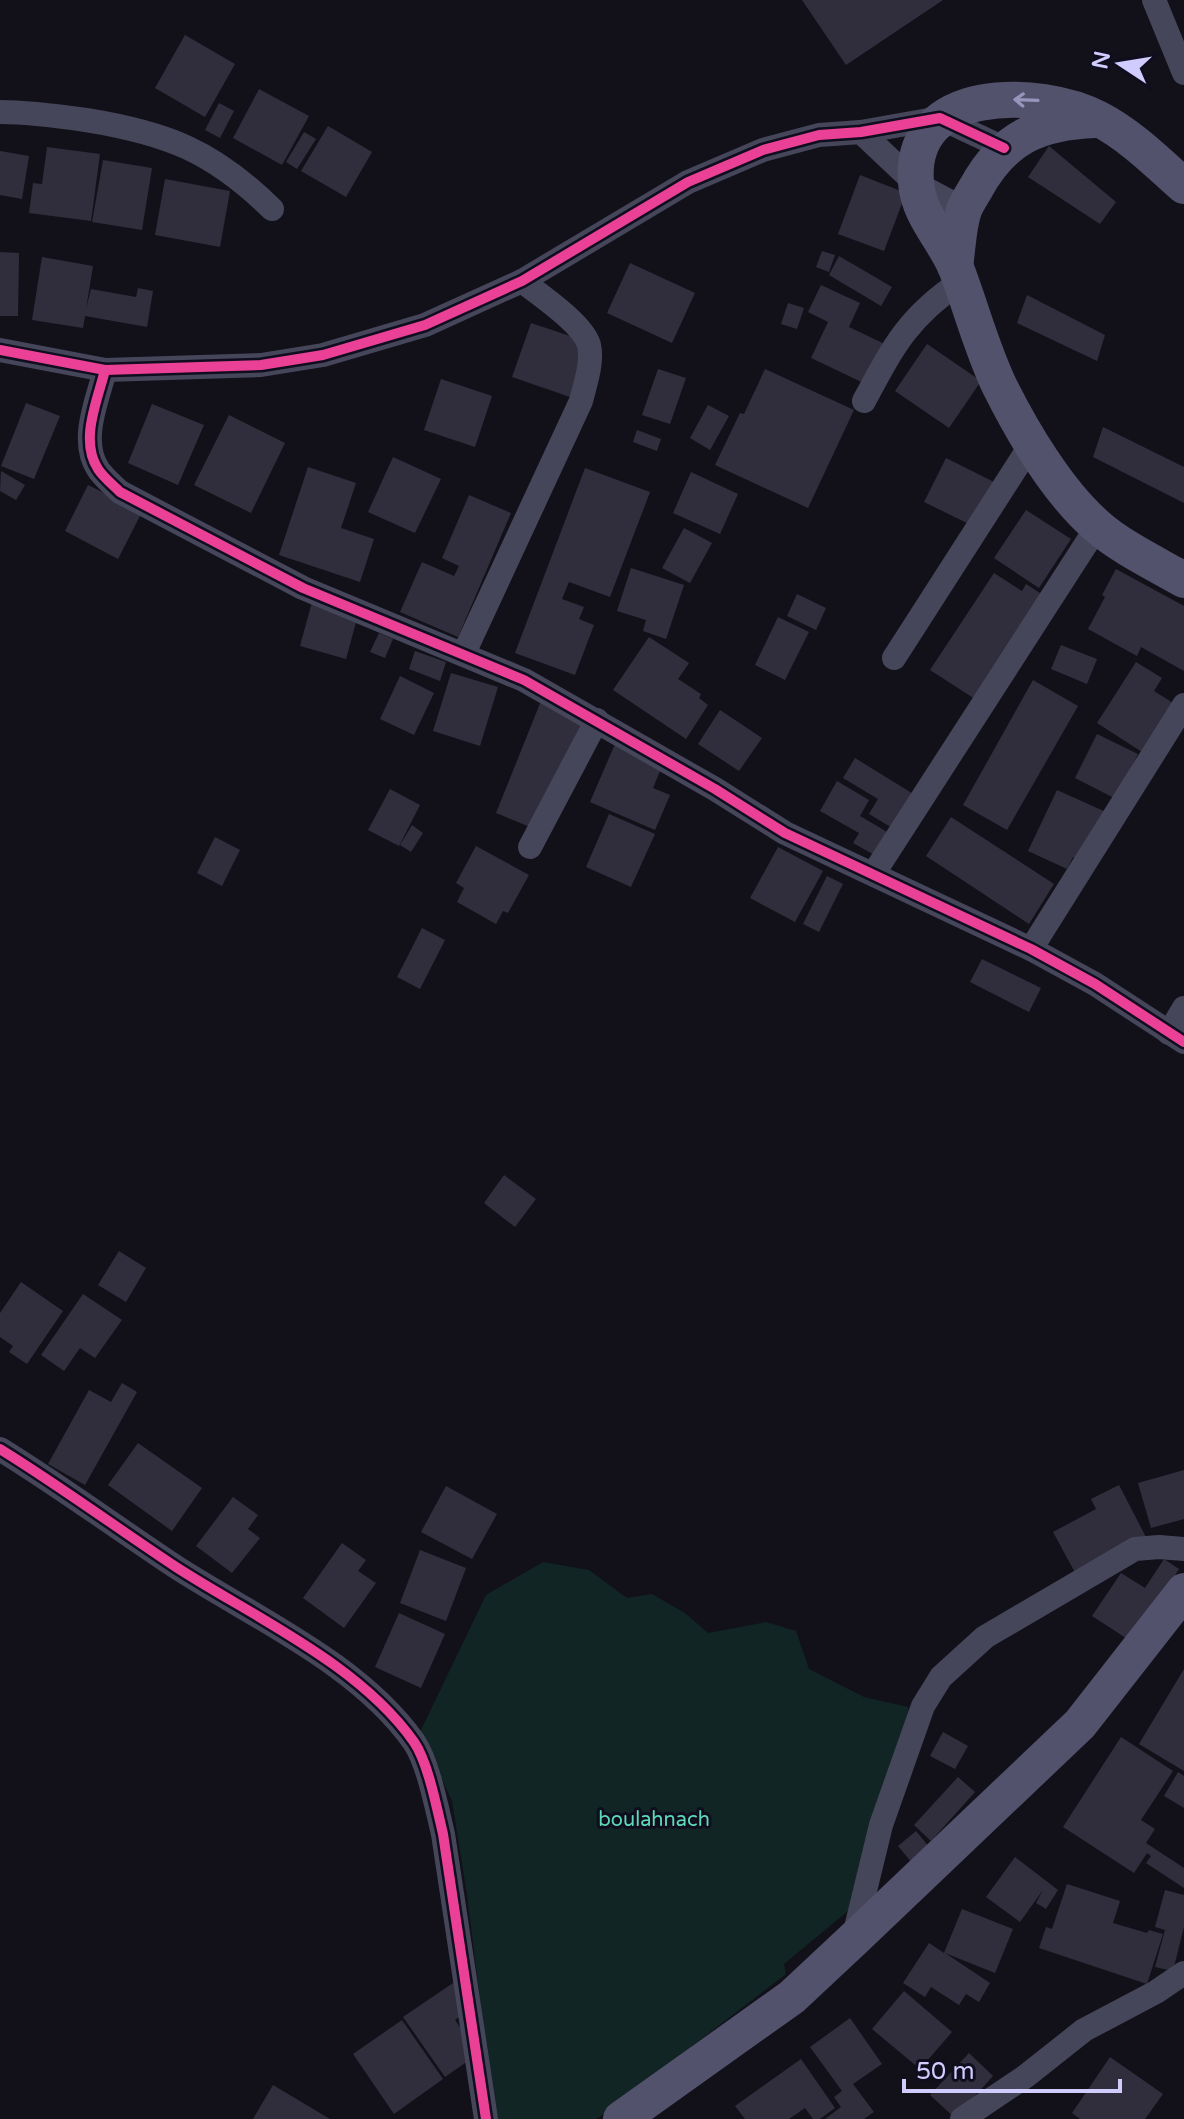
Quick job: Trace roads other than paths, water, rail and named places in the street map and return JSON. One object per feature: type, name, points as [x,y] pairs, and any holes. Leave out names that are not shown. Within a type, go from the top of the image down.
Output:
[{"type":"main road","points":[[1184,186],[1151,156],[1100,120],[1066,105],[1026,98],[975,104],[940,118],[923,141],[916,164],[915,183],[932,229],[958,274],[1000,386],[1032,443],[1065,490],[1097,527],[1184,580]]},
{"type":"main road","points":[[958,274],[964,209],[986,170],[1004,148],[1040,129],[1067,121],[1100,120]]},
{"type":"main road","points":[[621,2119],[792,1997],[854,1939],[1080,1724],[1184,1591]]},
{"type":"street","points":[[1154,0],[1184,73]]},
{"type":"street","points":[[0,112],[53,115],[152,132],[212,160],[255,192],[272,209]]},
{"type":"street","points":[[0,350],[105,370],[261,365],[323,355],[425,325],[522,281],[688,182],[763,150],[819,135],[861,132],[940,118],[1004,148]]},
{"type":"street","points":[[861,132],[915,183],[964,209]]},
{"type":"street","points":[[864,401],[909,325],[958,274]]},
{"type":"street","points":[[464,653],[581,401],[589,371],[589,344],[569,317],[522,281]]},
{"type":"street","points":[[105,370],[91,426],[91,450],[98,469],[120,492],[303,588],[524,680],[597,720],[785,833],[1031,949],[1095,984],[1176,1038],[1184,1008]]},
{"type":"street","points":[[894,658],[1032,443]]},
{"type":"street","points":[[874,873],[1097,527]]},
{"type":"street","points":[[1031,949],[1184,705]]},
{"type":"street","points":[[530,847],[597,720]]},
{"type":"street","points":[[0,1449],[177,1567],[349,1674],[384,1706],[416,1744],[436,1800],[443,1834],[486,2119]]},
{"type":"street","points":[[854,1939],[881,1825],[923,1706],[941,1677],[956,1660],[985,1637],[1123,1555],[1135,1549],[1184,1549]]},
{"type":"street","points":[[962,2119],[1026,2076],[1084,2030],[1156,1992],[1184,1973]]},
{"type":"park label","name":"boulahnach","points":[[654,1820]]}]
